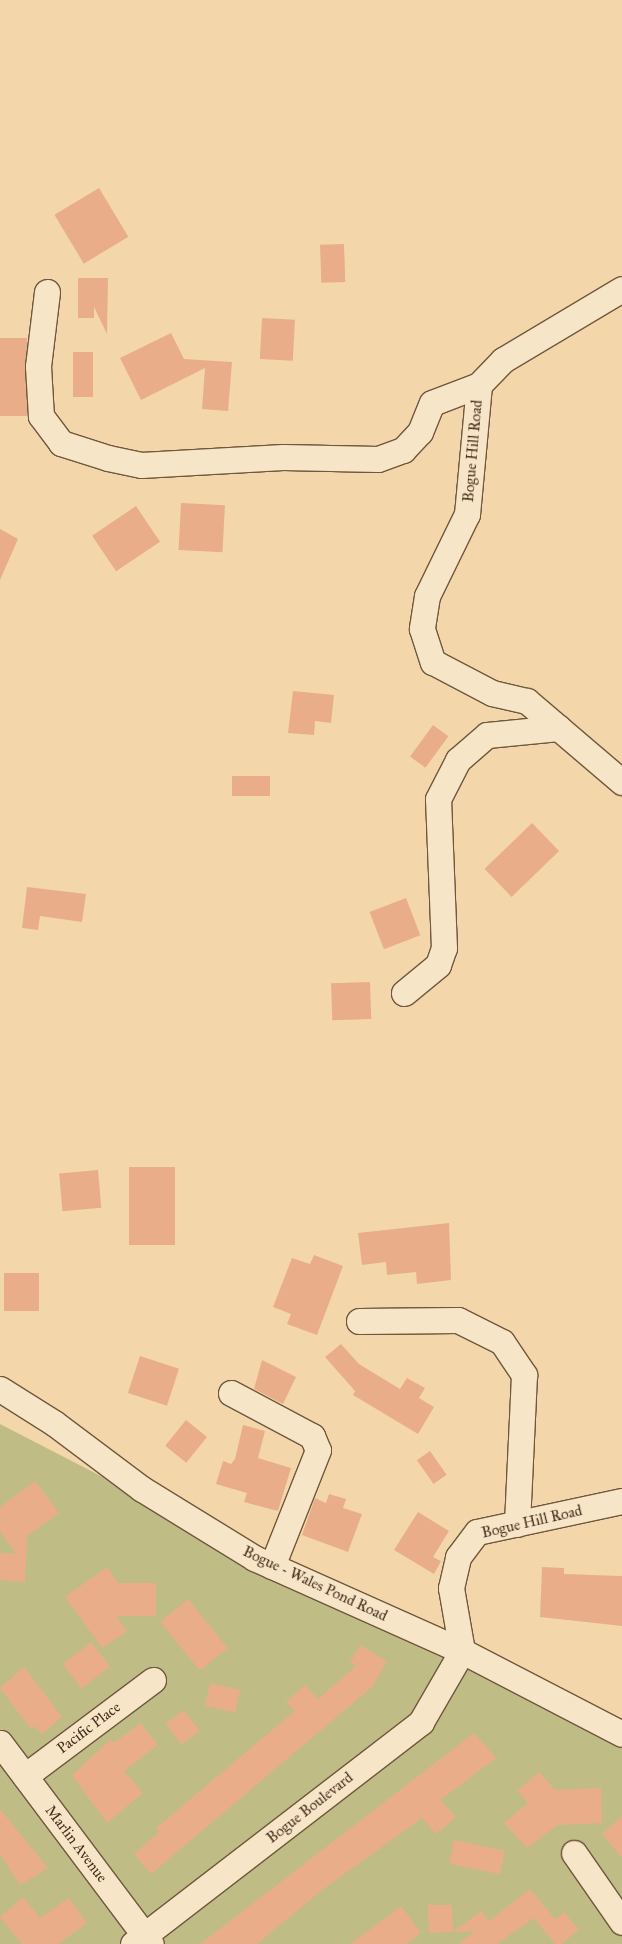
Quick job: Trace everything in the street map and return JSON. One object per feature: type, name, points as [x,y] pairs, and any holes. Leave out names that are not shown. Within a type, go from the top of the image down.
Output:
[{"type":"street","name":"Bogue Hill Road","points":[[622,289],[503,360],[479,385],[467,514],[427,596],[422,629],[433,662],[492,693],[527,701],[622,782]]},
{"type":"street","points":[[47,292],[38,366],[41,416],[61,443],[108,458],[140,465],[283,457],[378,459],[403,450],[420,432],[432,403],[479,385]]},
{"type":"street","points":[[404,993],[438,965],[444,948],[438,799],[458,760],[487,735],[559,728]]},
{"type":"street","points":[[359,1321],[458,1320],[502,1342],[524,1375],[517,1524]]},
{"type":"street","name":"Bogue - Wales Pond Road","points":[[0,1389],[54,1423],[142,1490],[272,1566],[462,1651],[622,1734]]},
{"type":"street","points":[[231,1392],[312,1436],[318,1450],[272,1566]]},
{"type":"street","name":"Bogue Hill Road","points":[[462,1651],[451,1588],[458,1557],[477,1532],[622,1501]]},
{"type":"street","name":"Bogue Boulevard","points":[[143,1941],[421,1722],[462,1651]]},
{"type":"street","name":"Pacific Place","points":[[25,1776],[153,1680]]},
{"type":"street","name":"Marlin Avenue","points":[[0,1744],[143,1941]]},
{"type":"street","points":[[574,1853],[622,1922]]},
{"type":"shaded area","points":[[0,1424],[622,1745],[622,1944],[0,1944]]},
{"type":"building","points":[[99,188],[128,237],[84,264],[54,215]]},
{"type":"building","points":[[344,244],[345,282],[321,283],[320,245]]},
{"type":"building","points":[[78,278],[108,278],[107,334],[94,307],[94,318],[78,318]]},
{"type":"building","points":[[262,318],[295,320],[293,361],[260,359]]},
{"type":"building","points":[[171,333],[184,359],[232,362],[228,411],[202,409],[205,368],[141,400],[120,358]]},
{"type":"building","points":[[0,338],[27,338],[27,416],[0,416]]},
{"type":"building","points":[[73,352],[93,352],[93,397],[73,397]]},
{"type":"building","points":[[181,503],[225,505],[222,552],[179,550]]},
{"type":"building","points":[[136,506],[160,542],[116,571],[92,536]]},
{"type":"building","points":[[0,529],[18,539],[0,580]]},
{"type":"building","points":[[293,691],[334,695],[331,723],[315,721],[314,735],[288,733]]},
{"type":"building","points":[[433,725],[448,736],[425,768],[410,757]]},
{"type":"building","points":[[232,776],[270,776],[270,796],[232,796]]},
{"type":"building","points":[[532,823],[559,851],[512,897],[485,869]]},
{"type":"building","points":[[27,887],[86,894],[82,922],[40,916],[38,930],[22,928]]},
{"type":"building","points":[[406,898],[420,935],[384,949],[370,912]]},
{"type":"building","points":[[370,982],[371,1019],[332,1020],[331,983]]},
{"type":"building","points":[[129,1167],[175,1167],[175,1245],[129,1245]]},
{"type":"building","points":[[98,1170],[101,1208],[62,1211],[59,1173]]},
{"type":"building","points":[[449,1223],[451,1280],[417,1284],[416,1272],[387,1275],[386,1262],[362,1265],[358,1233]]},
{"type":"building","points":[[314,1255],[343,1266],[317,1335],[287,1324],[291,1314],[273,1307],[292,1258],[310,1264]]},
{"type":"building","points":[[4,1273],[39,1273],[39,1311],[4,1311]]},
{"type":"building","points":[[341,1344],[359,1364],[400,1389],[407,1378],[425,1388],[419,1398],[434,1407],[418,1434],[353,1395],[355,1391],[325,1357]]},
{"type":"building","points":[[140,1356],[179,1369],[167,1406],[128,1393]]},
{"type":"building","points":[[262,1360],[296,1377],[283,1404],[254,1389]]},
{"type":"building","points":[[186,1420],[207,1437],[186,1463],[165,1446]]},
{"type":"building","points":[[243,1425],[265,1431],[258,1458],[291,1468],[278,1511],[244,1502],[247,1493],[216,1484],[223,1461],[231,1464],[235,1459]]},
{"type":"building","points":[[430,1451],[447,1475],[434,1484],[417,1460]]},
{"type":"building","points":[[35,1481],[59,1513],[27,1536],[25,1582],[0,1580],[0,1553],[17,1554],[0,1532],[0,1507]]},
{"type":"building","points":[[329,1494],[346,1499],[343,1508],[362,1514],[348,1552],[302,1535],[315,1498],[326,1503]]},
{"type":"building","points":[[418,1512],[449,1531],[433,1557],[441,1561],[434,1574],[394,1550]]},
{"type":"building","points":[[107,1567],[118,1583],[156,1583],[156,1616],[116,1616],[127,1631],[102,1648],[65,1597]]},
{"type":"building","points":[[542,1567],[564,1568],[564,1574],[622,1576],[622,1626],[540,1617]]},
{"type":"building","points":[[188,1599],[228,1648],[200,1671],[160,1622]]},
{"type":"building","points":[[91,1642],[110,1666],[82,1689],[63,1664]]},
{"type":"building","points":[[360,1645],[387,1661],[372,1687],[151,1874],[134,1854],[159,1832],[156,1828],[295,1711],[286,1702],[305,1685],[318,1699],[356,1666],[350,1663]]},
{"type":"building","points":[[24,1667],[62,1717],[42,1734],[35,1726],[31,1729],[0,1688]]},
{"type":"building","points":[[210,1683],[240,1690],[235,1712],[205,1705]]},
{"type":"building","points":[[184,1710],[200,1731],[181,1745],[166,1724]]},
{"type":"building","points":[[140,1723],[158,1745],[124,1771],[143,1793],[107,1823],[72,1775],[111,1739],[114,1743]]},
{"type":"building","points":[[474,1733],[496,1758],[440,1800],[456,1817],[436,1834],[422,1818],[322,1890],[257,1944],[200,1944]]},
{"type":"building","points":[[539,1772],[555,1790],[601,1788],[602,1823],[558,1825],[527,1848],[504,1823],[528,1803],[517,1791]]},
{"type":"building","points":[[0,1809],[48,1868],[20,1885],[0,1854]]},
{"type":"building","points":[[622,1816],[622,1858],[602,1834]]},
{"type":"building","points":[[454,1840],[505,1851],[500,1874],[449,1863]]},
{"type":"building","points":[[530,1889],[555,1919],[564,1912],[579,1930],[561,1944],[555,1944],[534,1918],[497,1944],[459,1944],[475,1931],[453,1932],[481,1911],[489,1921]]},
{"type":"building","points":[[23,1897],[40,1918],[69,1898],[87,1923],[58,1944],[22,1944],[0,1917]]},
{"type":"building","points":[[428,1905],[452,1905],[453,1932],[429,1933]]},
{"type":"building","points":[[401,1906],[421,1933],[406,1944],[350,1944]]}]
